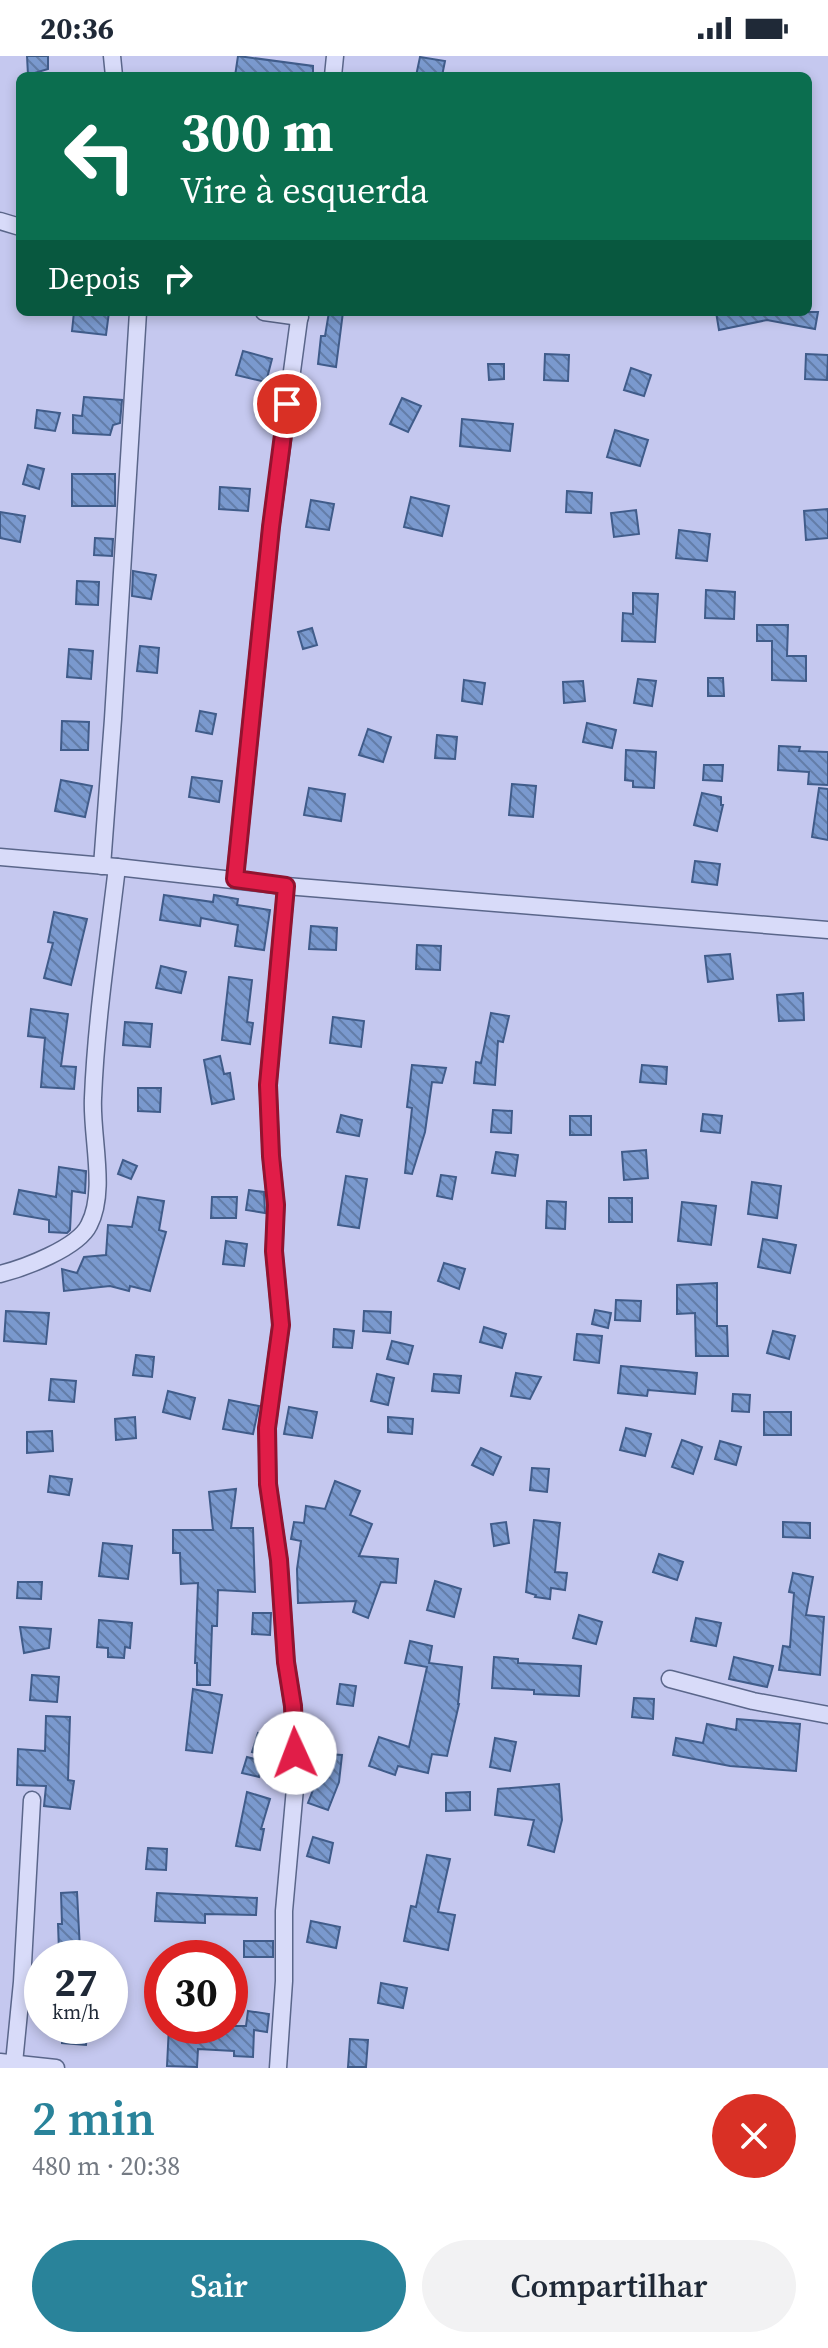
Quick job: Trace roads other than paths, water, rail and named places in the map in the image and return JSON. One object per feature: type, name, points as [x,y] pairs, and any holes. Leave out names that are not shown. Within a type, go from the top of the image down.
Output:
[{"type":"street","points":[[0,1274],[43,1258],[84,1234],[91,1222],[98,1186],[93,1100],[109,866],[113,719],[138,316]]},
{"type":"street","points":[[235,879],[271,527],[300,316]]},
{"type":"street","points":[[0,857],[286,886],[828,930]]},
{"type":"street","points":[[278,2068],[284,1981],[284,1911],[296,1777],[293,1706],[286,1662],[279,1560],[268,1484],[267,1428],[281,1325],[274,1251],[276,1205],[268,1085],[286,886]]},
{"type":"street","points":[[670,1679],[753,1701],[828,1715]]},
{"type":"street","points":[[32,1800],[22,1982],[7,2063],[56,2068]]}]
